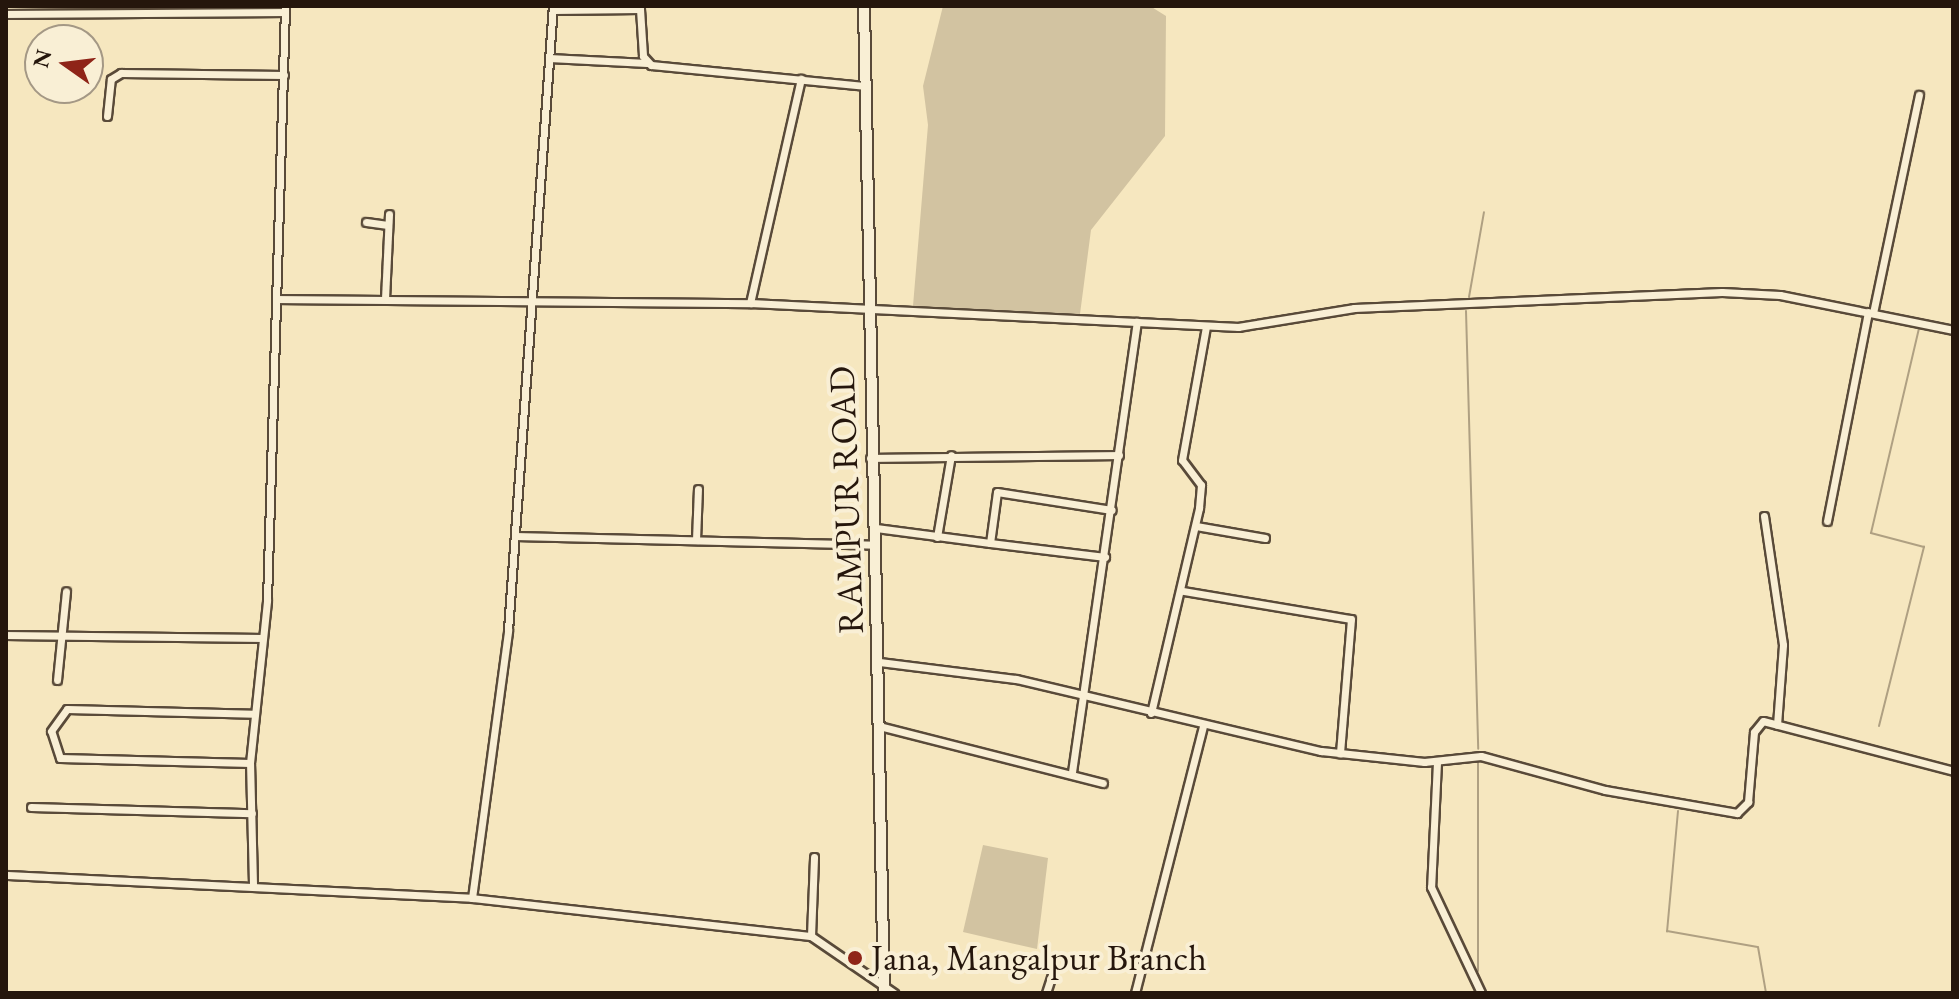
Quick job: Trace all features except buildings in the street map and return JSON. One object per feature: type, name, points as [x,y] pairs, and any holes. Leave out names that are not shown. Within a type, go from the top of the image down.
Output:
[{"type":"main road","name":"RAMPUR ROAD","points":[[864,6],[870,458],[876,528],[887,991]]},
{"type":"street","points":[[472,898],[515,536],[553,8],[641,8],[647,63]]},
{"type":"street","points":[[6,14],[285,9],[277,299],[260,638],[250,763],[253,884]]},
{"type":"street","points":[[549,58],[647,63],[864,86]]},
{"type":"street","points":[[107,116],[111,79],[121,73],[284,75]]},
{"type":"street","points":[[750,303],[801,79]]},
{"type":"street","points":[[1827,521],[1919,95]]},
{"type":"street","points":[[385,299],[389,214]]},
{"type":"street","points":[[366,222],[388,225]]},
{"type":"street","points":[[277,299],[750,303],[1206,326],[1354,308],[1722,292],[1871,313],[1953,330]]},
{"type":"street","points":[[1072,772],[1086,697],[1137,322]]},
{"type":"street","points":[[1151,713],[1183,591],[1196,526],[1201,485],[1184,467],[1183,447],[1206,326]]},
{"type":"street","points":[[937,537],[951,455]]},
{"type":"street","points":[[870,458],[1119,455]]},
{"type":"street","points":[[696,540],[698,489]]},
{"type":"street","points":[[990,543],[997,492],[1112,510]]},
{"type":"street","points":[[1764,516],[1783,645],[1777,725]]},
{"type":"street","points":[[1196,526],[1265,538]]},
{"type":"street","points":[[876,528],[1105,557]]},
{"type":"street","points":[[515,536],[876,545]]},
{"type":"street","points":[[57,680],[65,636],[66,591]]},
{"type":"street","points":[[1183,591],[1351,619],[1340,754]]},
{"type":"street","points":[[8,635],[260,638]]},
{"type":"street","points":[[879,662],[942,665],[1203,726],[1340,754],[1437,762],[1481,756],[1605,790],[1737,813],[1748,802],[1754,732],[1763,721],[1953,771]]},
{"type":"street","points":[[250,763],[60,758],[51,731],[67,709],[253,714]]},
{"type":"street","points":[[879,726],[1072,772],[1103,783]]},
{"type":"street","points":[[1135,993],[1203,726]]},
{"type":"street","points":[[1437,762],[1431,887],[1481,993]]},
{"type":"street","points":[[31,807],[252,813]]},
{"type":"street","points":[[811,936],[814,857]]},
{"type":"street","points":[[6,875],[253,884],[472,898],[811,936],[887,991]]},
{"type":"street","points":[[1046,993],[1054,968]]},
{"type":"shaded area","points":[[943,6],[1150,6],[1166,16],[1165,136],[1091,230],[1080,314],[913,306],[928,125],[923,86]]},
{"type":"shaded area","points":[[983,845],[1048,858],[1037,949],[963,932]]},
{"type":"waterway","points":[[1469,297],[1484,212]]},
{"type":"waterway","points":[[1466,311],[1478,749]]},
{"type":"waterway","points":[[1879,726],[1924,547],[1871,533],[1919,329]]},
{"type":"waterway","points":[[1478,762],[1478,971]]},
{"type":"waterway","points":[[1678,811],[1667,931],[1758,947],[1766,993]]},
{"type":"place","name":"Jana, Mangalpur Branch","points":[[855,958]]}]
